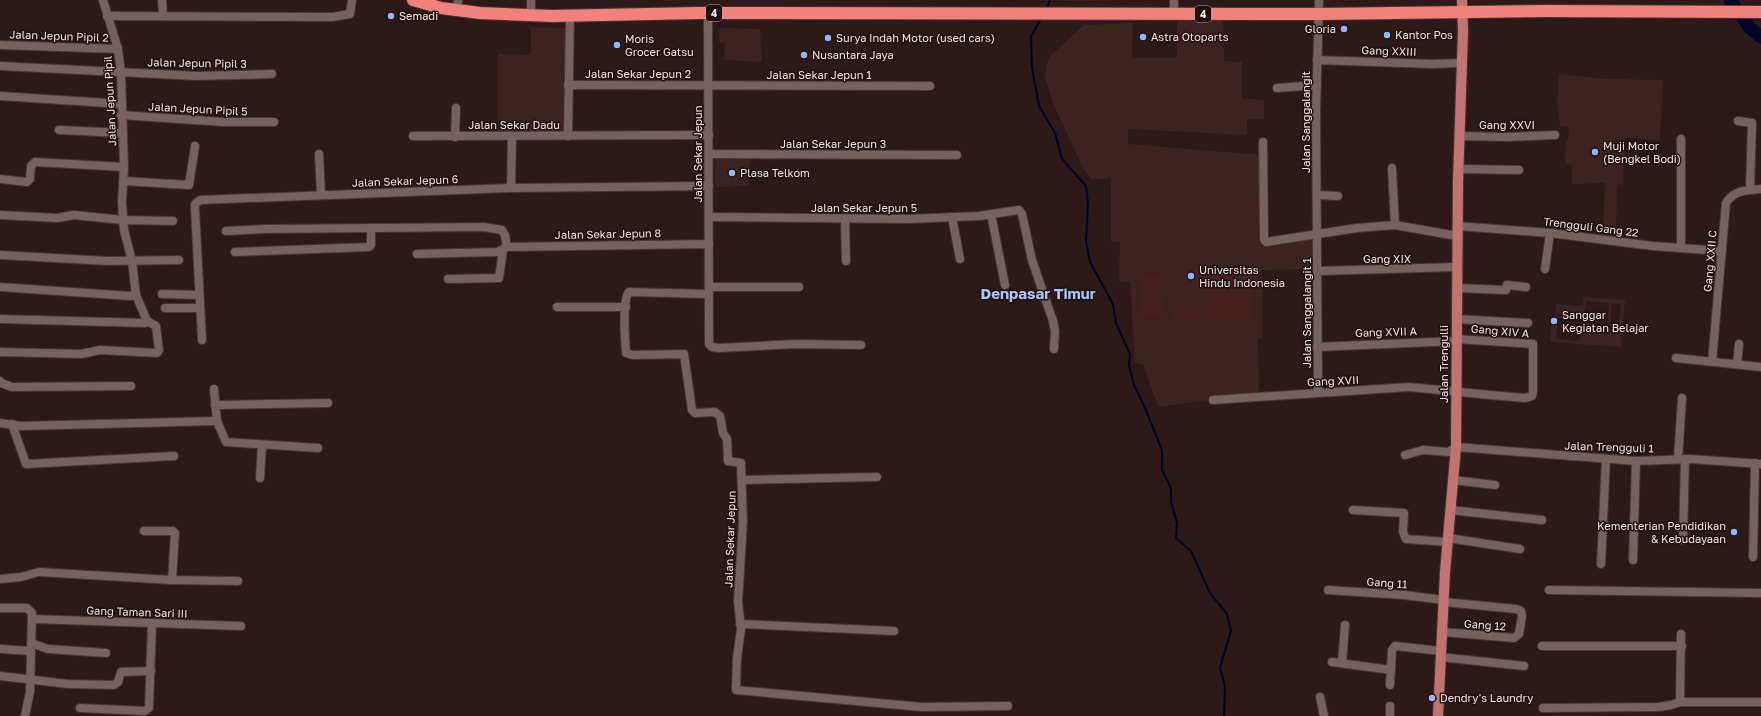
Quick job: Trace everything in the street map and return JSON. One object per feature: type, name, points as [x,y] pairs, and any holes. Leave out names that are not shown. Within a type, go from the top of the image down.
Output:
[{"type":"highway","name":"4","points":[[413,0],[531,16],[708,13],[1174,14],[1318,12],[1462,6],[1761,12]]},
{"type":"main road","name":"Jalan Trengulli","points":[[1438,716],[1440,654],[1456,447],[1455,391],[1458,136],[1462,6]]},
{"type":"street","name":"Jalan Jepun Pipil","points":[[0,352],[81,354],[100,350],[157,353],[159,350],[156,326],[147,321],[136,295],[132,261],[123,220],[124,167],[121,73],[118,49],[103,0]]},
{"type":"street","points":[[162,0],[163,16]]},
{"type":"street","points":[[107,16],[246,18],[345,16],[350,14],[352,0]]},
{"type":"street","points":[[531,0],[531,16]]},
{"type":"street","points":[[1174,0],[1174,14]]},
{"type":"street","name":"Jalan Sanggalangit","points":[[1318,234],[1317,60],[1319,0]]},
{"type":"street","name":"Jalan Sekar Jepun","points":[[708,13],[708,340],[712,348],[796,344],[861,345]]},
{"type":"street","name":"Jalan Sekar Dadu","points":[[413,136],[568,136],[570,16]]},
{"type":"street","name":"Jalan Jepun Pipil 2","points":[[0,45],[118,49]]},
{"type":"street","name":"Gang XXIII","points":[[1317,60],[1422,64],[1461,63]]},
{"type":"street","name":"Jalan Jepun Pipil 3","points":[[0,66],[198,76],[272,74]]},
{"type":"street","name":"Jalan Sekar Jepun 2","points":[[568,85],[708,86]]},
{"type":"street","points":[[1277,88],[1317,85]]},
{"type":"street","name":"Jalan Sekar Jepun 1","points":[[708,86],[930,86]]},
{"type":"street","points":[[0,96],[122,104]]},
{"type":"street","points":[[455,137],[456,108]]},
{"type":"street","name":"Jalan Jepun Pipil 5","points":[[122,116],[223,122],[274,122]]},
{"type":"street","points":[[1738,120],[1752,123],[1750,190]]},
{"type":"street","points":[[59,130],[122,133]]},
{"type":"street","points":[[568,136],[709,135]]},
{"type":"street","name":"Gang XXVI","points":[[1458,136],[1507,137],[1555,135]]},
{"type":"street","points":[[511,188],[512,136]]},
{"type":"street","points":[[1681,139],[1681,248]]},
{"type":"street","points":[[1263,142],[1264,239],[1266,242],[1270,243],[1318,234],[1395,225],[1457,231]]},
{"type":"street","points":[[124,181],[189,184],[195,146]]},
{"type":"street","points":[[319,154],[321,194]]},
{"type":"street","name":"Jalan Sekar Jepun 3","points":[[709,154],[957,155]]},
{"type":"street","points":[[0,179],[27,182],[30,179],[31,166],[35,162],[124,167]]},
{"type":"street","points":[[1392,168],[1395,225]]},
{"type":"street","points":[[1458,169],[1519,170]]},
{"type":"street","name":"Jalan Sekar Jepun 6","points":[[202,340],[195,209],[197,202],[214,199],[321,194],[511,188],[709,186]]},
{"type":"street","name":"Gang XXII C","points":[[1712,362],[1726,203],[1734,194],[1761,189]]},
{"type":"street","points":[[1317,194],[1338,196]]},
{"type":"street","name":"Jalan Sekar Jepun 5","points":[[709,217],[845,219],[952,217],[1019,210],[1022,214],[1032,260],[1053,321],[1055,331],[1054,349]]},
{"type":"street","points":[[991,214],[1005,285]]},
{"type":"street","points":[[0,215],[57,218],[74,216],[123,220],[173,221]]},
{"type":"street","points":[[952,217],[960,258]]},
{"type":"street","points":[[845,219],[846,261]]},
{"type":"street","points":[[235,252],[369,247],[371,245],[371,228]]},
{"type":"street","points":[[226,231],[264,229],[371,228],[493,228],[502,230],[505,235],[505,249],[498,278],[448,280]]},
{"type":"street","name":"Trengguli Gang 22","points":[[1457,231],[1550,233],[1681,248],[1721,250]]},
{"type":"street","points":[[1545,269],[1550,233]]},
{"type":"street","name":"Jalan Sanggalangit 1","points":[[1318,234],[1318,392]]},
{"type":"street","name":"Jalan Sekar Jepun 8","points":[[417,254],[491,252],[505,249],[709,244]]},
{"type":"street","points":[[0,255],[86,260],[179,260]]},
{"type":"street","name":"Gang XIX","points":[[1318,271],[1457,267]]},
{"type":"street","points":[[1457,288],[1506,290],[1506,285],[1526,287]]},
{"type":"street","points":[[0,287],[130,296],[136,295]]},
{"type":"street","points":[[709,291],[799,287]]},
{"type":"street","name":"Jalan Sekar Jepun","points":[[709,291],[630,292],[626,295],[626,353],[633,355],[684,354],[692,410],[695,413],[715,412],[720,416],[723,433],[727,439],[728,461],[741,463],[744,522],[738,602],[740,624],[736,690],[914,706],[1008,706]]},
{"type":"street","points":[[162,294],[200,295]]},
{"type":"street","points":[[557,307],[626,307]]},
{"type":"street","points":[[165,308],[200,308]]},
{"type":"street","points":[[0,319],[145,323],[147,321]]},
{"type":"street","points":[[1456,319],[1528,323]]},
{"type":"street","name":"Gang XVII A","points":[[1317,347],[1456,340]]},
{"type":"street","name":"Gang XIV A","points":[[1455,391],[1525,398],[1532,396],[1533,392],[1533,344],[1456,340]]},
{"type":"street","points":[[1737,364],[1740,344]]},
{"type":"street","points":[[1676,358],[1761,367]]},
{"type":"street","points":[[0,382],[12,387],[131,386]]},
{"type":"street","name":"Gang XVII","points":[[1213,400],[1409,387],[1455,391]]},
{"type":"street","points":[[214,389],[217,421],[226,442],[318,448]]},
{"type":"street","points":[[1682,398],[1683,540]]},
{"type":"street","points":[[215,405],[328,403]]},
{"type":"street","points":[[0,423],[21,426],[217,421]]},
{"type":"street","points":[[12,424],[26,464],[174,456]]},
{"type":"street","points":[[260,478],[262,445]]},
{"type":"street","name":"Jalan Trengguli 1","points":[[1405,455],[1423,450],[1449,452],[1456,447],[1636,461],[1682,459],[1758,464]]},
{"type":"street","points":[[1601,564],[1606,459]]},
{"type":"street","points":[[1633,560],[1636,461]]},
{"type":"street","points":[[1753,557],[1758,464]]},
{"type":"street","points":[[743,480],[877,478]]},
{"type":"street","points":[[1453,480],[1495,485]]},
{"type":"street","points":[[1352,510],[1404,513],[1403,532],[1406,539],[1448,540],[1520,549]]},
{"type":"street","points":[[1450,510],[1542,520]]},
{"type":"street","points":[[144,531],[173,531],[175,533],[172,580]]},
{"type":"street","points":[[0,579],[21,577],[39,572],[172,580],[238,581]]},
{"type":"street","name":"Gang 11","points":[[1328,590],[1404,595],[1444,601]]},
{"type":"street","points":[[1549,590],[1761,593]]},
{"type":"street","name":"Gang 12","points":[[1442,632],[1514,638],[1519,634],[1522,616],[1520,611],[1516,609],[1444,601]]},
{"type":"street","points":[[0,608],[27,608],[31,610],[30,679],[25,716]]},
{"type":"street","name":"Gang Taman Sari III","points":[[32,619],[241,626]]},
{"type":"street","points":[[80,708],[145,710],[149,708],[152,624]]},
{"type":"street","points":[[740,624],[894,631]]},
{"type":"street","points":[[1342,663],[1345,625]]},
{"type":"street","points":[[1680,702],[1682,634]]},
{"type":"street","points":[[1390,685],[1392,650],[1395,646],[1524,666]]},
{"type":"street","points":[[1542,646],[1682,646]]},
{"type":"street","points":[[0,649],[31,647],[106,654]]},
{"type":"street","points":[[1332,662],[1391,670]]},
{"type":"street","points":[[0,676],[68,684],[114,685],[118,682],[121,672],[151,671]]},
{"type":"street","points":[[1320,697],[1324,716]]},
{"type":"street","points":[[1543,708],[1658,706],[1671,705],[1680,702],[1761,702]]},
{"type":"street","points":[[1390,706],[1390,716]]},
{"type":"shaded area","name":"Universitas Hindu Indonesia","points":[[1177,20],[1223,20],[1224,61],[1242,62],[1242,98],[1264,100],[1264,119],[1247,119],[1247,135],[1128,129],[1128,144],[1262,155],[1261,247],[1315,239],[1315,269],[1262,270],[1262,338],[1258,339],[1259,393],[1158,407],[1143,364],[1135,363],[1130,282],[1119,282],[1120,242],[1111,242],[1111,178],[1091,180],[1081,164],[1053,103],[1045,77],[1046,65],[1051,55],[1084,25],[1133,23],[1132,58],[1177,58]]},
{"type":"shaded area","points":[[531,27],[567,28],[566,133],[498,135],[498,54],[531,55]]},
{"type":"shaded area","points":[[719,29],[760,29],[762,62],[724,60],[725,43],[719,43]]},
{"type":"shaded area","name":"Muji Motor (Bengkel Bodi)","points":[[1559,74],[1608,79],[1663,80],[1660,140],[1625,138],[1623,185],[1617,184],[1616,237],[1603,235],[1605,183],[1572,184],[1572,165],[1565,164],[1566,140],[1568,140],[1569,126],[1560,126],[1557,103]]},
{"type":"shaded area","name":"Plasa Telkom","points":[[715,159],[750,159],[749,186],[715,187]]},
{"type":"shaded area","points":[[1252,269],[1252,317],[1250,320],[1173,322],[1172,312],[1209,311],[1208,279],[1189,280],[1188,271]]},
{"type":"shaded area","points":[[1161,275],[1163,315],[1140,316],[1138,276]]},
{"type":"shaded area","name":"Sanggar Kegiatan Belajar","points":[[1583,297],[1625,300],[1621,347],[1550,342],[1552,318],[1555,318],[1556,304],[1583,306]],"holes":[[[1586,301],[1609,303],[1607,326],[1582,324],[1580,341],[1556,339],[1558,314],[1584,317]],[[1612,303],[1621,304],[1618,334],[1610,333]]]},
{"type":"waterway","points":[[1046,10],[1050,0]]},
{"type":"waterway","points":[[1730,0],[1750,28],[1761,37]]},
{"type":"waterway","points":[[1041,19],[1031,36],[1032,68],[1039,106],[1055,133],[1062,159],[1086,186],[1088,205],[1086,241],[1090,262],[1113,304],[1116,323],[1130,354],[1129,365],[1134,385],[1162,450],[1162,470],[1171,488],[1171,502],[1177,523],[1176,538],[1191,551],[1210,593],[1227,614],[1231,631],[1220,667],[1225,687],[1224,716]]},
{"type":"place","name":"Semadi","points":[[391,16]]},
{"type":"place","name":"Gloria","points":[[1344,29]]},
{"type":"place","name":"Kantor Pos","points":[[1387,35]]},
{"type":"place","name":"Astra Otoparts","points":[[1143,37]]},
{"type":"place","name":"Surya Indah Motor (used cars)","points":[[828,38]]},
{"type":"place","name":"Moris Grocer Gatsu","points":[[617,45]]},
{"type":"place","name":"Nusantara Jaya","points":[[804,55]]},
{"type":"place","name":"Muji Motor (Bengkel Bodi)","points":[[1595,152]]},
{"type":"place","name":"Plasa Telkom","points":[[732,173]]},
{"type":"place","name":"Universitas Hindu Indonesia","points":[[1191,276]]},
{"type":"place","name":"Sanggar Kegiatan Belajar","points":[[1554,321]]},
{"type":"place","name":"Kementerian Pendidikan & Kebudayaan","points":[[1734,532]]},
{"type":"place","name":"Dendry's Laundry","points":[[1432,698]]},
{"type":"district","name":"Denpasar Timur","points":[[1038,294]]}]
